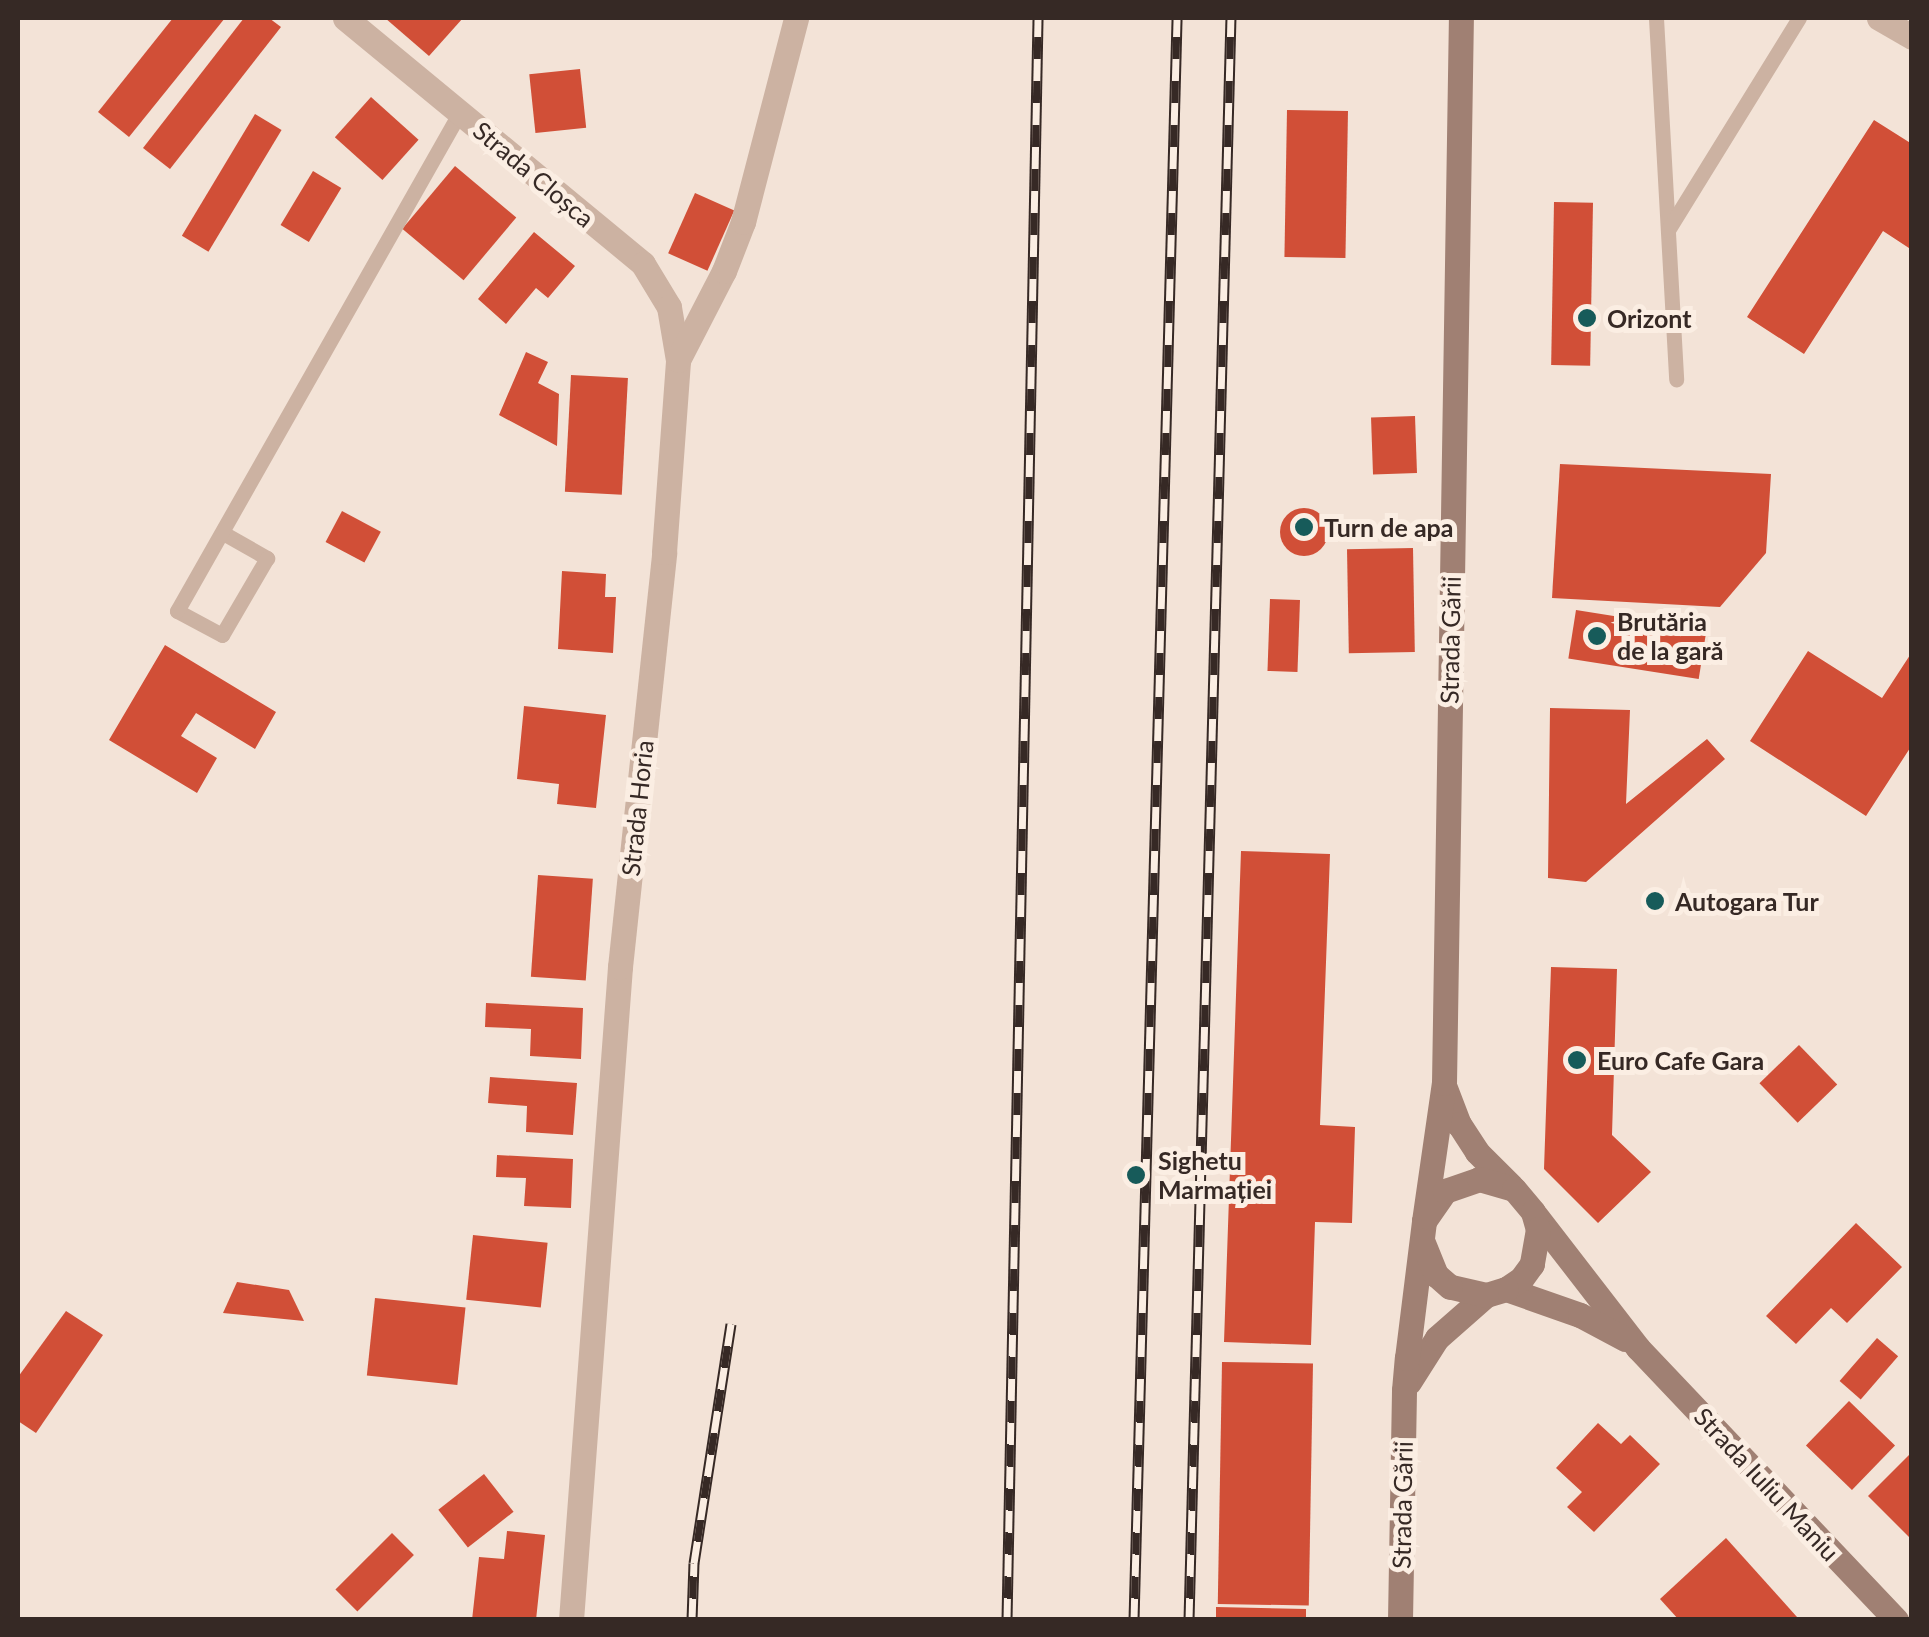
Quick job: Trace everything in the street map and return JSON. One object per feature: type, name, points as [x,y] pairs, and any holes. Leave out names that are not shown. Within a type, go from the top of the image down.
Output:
[{"type":"street","name":"Strada Cloșca","points":[[345,18],[643,264],[669,306],[678,360]]},
{"type":"street","name":"Strada Horia","points":[[571,1620],[620,966],[664,552],[678,360],[724,271],[743,222],[796,18]]},
{"type":"street","name":"Strada Gării","points":[[1400,1620],[1404,1390],[1444,1083],[1461,18]]},
{"type":"street","points":[[1880,18],[1912,38]]},
{"type":"street","name":"Strada Gării","points":[[1444,1083],[1459,1124],[1477,1152],[1514,1189]]},
{"type":"street","points":[[1404,1390],[1437,1338],[1532,1264],[1538,1229],[1533,1212],[1514,1189],[1497,1181],[1461,1182],[1445,1191],[1423,1231],[1436,1275],[1450,1287],[1496,1292]]},
{"type":"street","name":"Strada Iuliu Maniu","points":[[1533,1212],[1638,1348],[1896,1620]]},
{"type":"street","name":"Strada Iuliu Maniu","points":[[1496,1292],[1580,1314],[1638,1348]]},
{"type":"lane","points":[[1656,18],[1676,379]]},
{"type":"lane","points":[[1668,230],[1799,18]]},
{"type":"lane","points":[[223,533],[268,558],[222,635],[178,611],[460,112]]},
{"type":"building","points":[[173,18],[225,18],[129,137],[98,112]]},
{"type":"building","points":[[244,18],[269,18],[281,27],[170,169],[143,148]]},
{"type":"building","points":[[385,18],[463,18],[429,56]]},
{"type":"building","points":[[580,69],[586,128],[535,133],[529,74]]},
{"type":"building","points":[[371,97],[419,140],[382,180],[335,137]]},
{"type":"building","points":[[1287,110],[1348,111],[1345,258],[1284,257]]},
{"type":"building","points":[[255,114],[282,130],[208,252],[182,236]]},
{"type":"building","points":[[1874,120],[1912,144],[1912,250],[1883,231],[1804,354],[1747,317]]},
{"type":"building","points":[[455,166],[516,217],[464,280],[402,229]]},
{"type":"building","points":[[313,171],[341,188],[309,242],[281,225]]},
{"type":"building","points":[[695,193],[734,210],[707,271],[668,253]]},
{"type":"building","points":[[1554,202],[1593,203],[1590,366],[1551,365]]},
{"type":"building","points":[[534,232],[575,266],[548,298],[536,288],[506,324],[478,299]]},
{"type":"building","points":[[526,352],[548,362],[538,383],[559,394],[557,446],[499,415]]},
{"type":"building","points":[[571,375],[628,378],[622,495],[565,492]]},
{"type":"building","points":[[1415,416],[1417,473],[1373,475],[1371,418]]},
{"type":"building","points":[[1560,464],[1771,474],[1766,553],[1720,607],[1552,598]]},
{"type":"building","name":"Turn de apa","points":[[1304,508],[1321,515],[1328,532],[1321,549],[1304,556],[1287,549],[1280,532],[1287,515]]},
{"type":"building","points":[[342,511],[381,532],[364,563],[326,542]]},
{"type":"building","points":[[1413,548],[1415,652],[1349,653],[1347,549]]},
{"type":"building","points":[[562,571],[606,574],[605,597],[616,597],[613,653],[558,649]]},
{"type":"building","points":[[1270,599],[1300,600],[1297,672],[1267,671]]},
{"type":"building","points":[[1576,610],[1706,631],[1699,679],[1568,658]]},
{"type":"building","points":[[165,645],[276,712],[255,749],[196,713],[181,736],[217,758],[197,793],[109,740]]},
{"type":"building","points":[[1808,651],[1882,698],[1912,652],[1912,745],[1866,816],[1750,741]]},
{"type":"building","points":[[524,706],[606,715],[596,808],[557,804],[559,784],[517,779]]},
{"type":"building","points":[[1550,708],[1630,710],[1626,804],[1707,739],[1725,759],[1586,882],[1548,878]]},
{"type":"building","points":[[1241,851],[1330,854],[1320,1125],[1355,1127],[1352,1223],[1315,1222],[1311,1345],[1224,1342]]},
{"type":"building","points":[[538,875],[593,879],[586,981],[531,977]]},
{"type":"building","points":[[1551,967],[1617,969],[1612,1135],[1651,1172],[1598,1223],[1544,1169]]},
{"type":"building","points":[[486,1003],[583,1008],[581,1059],[530,1056],[531,1029],[485,1027]]},
{"type":"building","points":[[1799,1045],[1837,1085],[1798,1123],[1759,1083]]},
{"type":"building","points":[[490,1077],[577,1083],[573,1135],[526,1132],[527,1106],[488,1103]]},
{"type":"building","points":[[497,1155],[573,1159],[571,1208],[524,1206],[526,1178],[496,1177]]},
{"type":"building","points":[[1856,1223],[1902,1267],[1847,1323],[1831,1308],[1796,1344],[1766,1316]]},
{"type":"building","points":[[473,1235],[548,1243],[541,1307],[466,1300]]},
{"type":"building","points":[[237,1282],[289,1290],[304,1321],[223,1313]]},
{"type":"building","points":[[375,1298],[466,1308],[457,1385],[367,1376]]},
{"type":"building","points":[[66,1311],[103,1335],[36,1433],[18,1421],[18,1377]]},
{"type":"building","points":[[1877,1338],[1898,1356],[1861,1399],[1840,1381]]},
{"type":"building","points":[[1222,1362],[1313,1364],[1309,1606],[1218,1604]]},
{"type":"building","points":[[1849,1401],[1895,1445],[1852,1490],[1806,1446]]},
{"type":"building","points":[[1598,1423],[1621,1444],[1630,1435],[1660,1464],[1594,1532],[1567,1507],[1582,1492],[1556,1468]]},
{"type":"building","points":[[1912,1452],[1912,1540],[1868,1496]]},
{"type":"building","points":[[484,1474],[514,1512],[468,1548],[438,1510]]},
{"type":"building","points":[[507,1531],[545,1535],[536,1620],[472,1620],[479,1557],[504,1559]]},
{"type":"building","points":[[392,1533],[414,1555],[357,1611],[335,1590]]},
{"type":"building","points":[[1726,1538],[1797,1617],[1794,1620],[1679,1620],[1660,1599]]},
{"type":"building","points":[[1216,1607],[1306,1609],[1306,1620],[1216,1620]]},
{"type":"railway","points":[[1007,1620],[1038,18]]},
{"type":"railway","points":[[1134,1620],[1177,18]]},
{"type":"railway","points":[[1189,1620],[1231,18]]},
{"type":"railway","points":[[692,1620],[694,1563],[731,1324]]},
{"type":"place","name":"Orizont","points":[[1587,318]]},
{"type":"place","name":"Turn de apa","points":[[1304,527]]},
{"type":"place","name":"Brutăria de la gară","points":[[1597,636]]},
{"type":"place","name":"Autogara Tur","points":[[1655,901]]},
{"type":"place","name":"Euro Cafe Gara","points":[[1577,1060]]},
{"type":"place","name":"Sighetu Marmației","points":[[1136,1175]]}]
